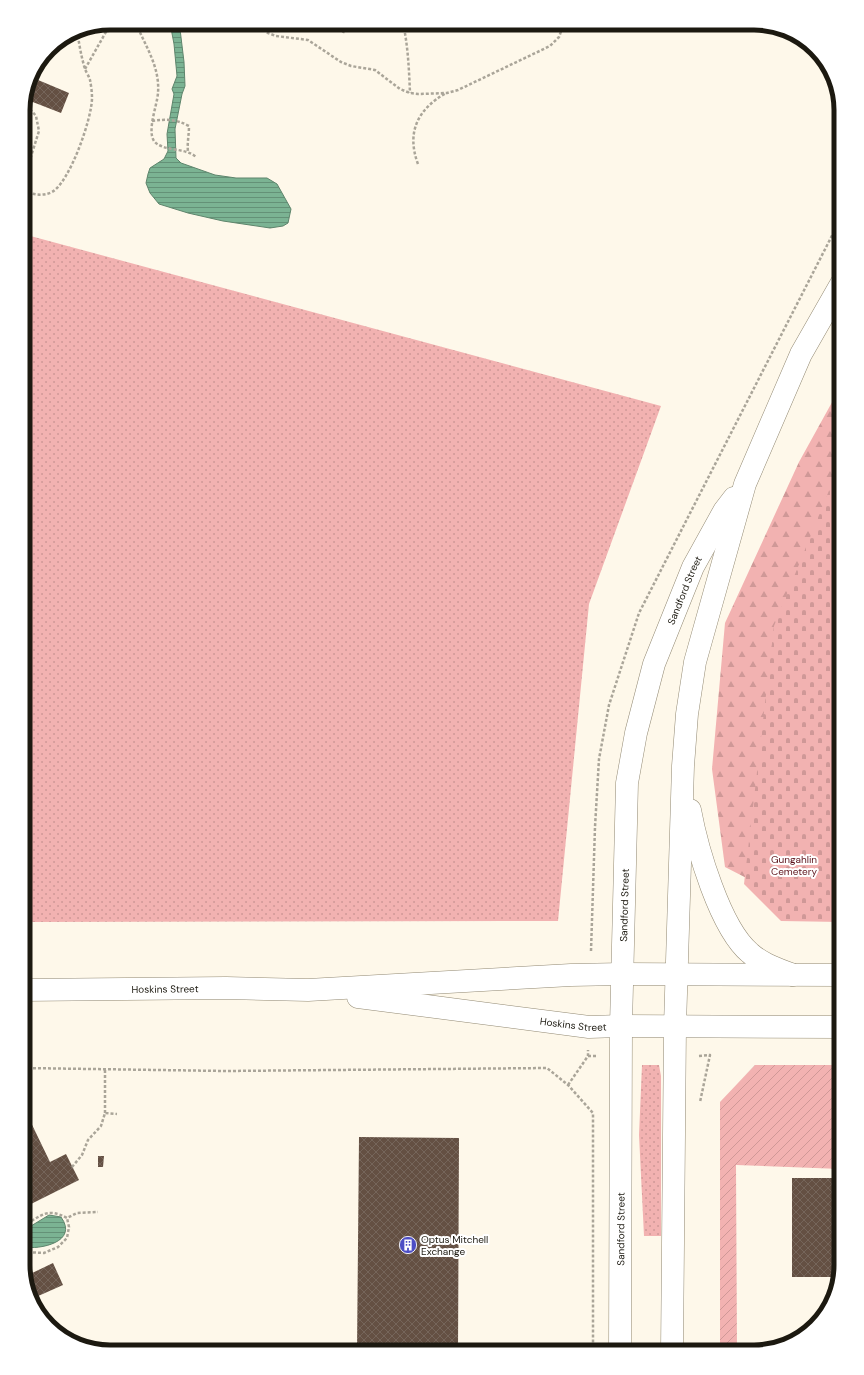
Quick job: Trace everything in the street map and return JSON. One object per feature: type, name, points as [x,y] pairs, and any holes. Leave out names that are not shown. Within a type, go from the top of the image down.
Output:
[{"type":"main road","name":"Sandford Street","points":[[672,1345],[676,974],[683,766],[687,714],[695,662],[745,484],[801,354],[834,296]]},
{"type":"main road","name":"Sandford Street","points":[[620,1345],[621,1026],[627,782],[638,725],[654,664],[693,567],[724,511],[745,484]]},
{"type":"main road","points":[[683,766],[694,831],[715,897],[736,939],[750,954],[772,967],[793,975]]},
{"type":"main road","name":"Hoskins Street","points":[[30,990],[226,988],[308,990],[622,974],[834,975]]},
{"type":"main road","name":"Hoskins Street","points":[[308,990],[589,1028],[621,1026],[834,1027]]},
{"type":"path","points":[[85,69],[107,30]]},
{"type":"path","points":[[139,30],[154,62],[157,74],[158,92],[152,122],[153,139],[162,147],[188,152],[196,157]]},
{"type":"path","points":[[264,30],[276,36],[308,40],[341,62],[351,66],[375,70],[400,89],[418,94],[447,93],[468,86],[550,46],[560,37],[562,30]]},
{"type":"path","points":[[404,30],[410,93]]},
{"type":"path","points":[[30,193],[38,196],[51,192],[60,186],[72,166],[89,118],[92,99],[90,79],[85,69],[78,37]]},
{"type":"path","points":[[418,164],[414,153],[414,132],[422,113],[435,100],[447,93]]},
{"type":"path","points":[[30,110],[36,116],[39,131],[30,160]]},
{"type":"path","points":[[152,122],[167,119],[182,122],[189,126],[187,142],[188,152]]},
{"type":"path","points":[[640,613],[834,232]]},
{"type":"path","points":[[568,1085],[588,1056]]},
{"type":"path","points":[[30,1068],[226,1071],[547,1068],[568,1085],[593,1113],[593,1345]]},
{"type":"path","points":[[72,1167],[82,1155],[88,1140],[101,1126],[105,1113],[105,1069]]},
{"type":"path","points":[[105,1113],[117,1114]]},
{"type":"path","points":[[30,1222],[47,1212],[57,1212],[67,1218],[69,1227],[67,1238],[58,1247],[44,1253],[30,1252]]},
{"type":"path","points":[[67,1218],[77,1213],[98,1212]]},
{"type":"green space","points":[[30,236],[661,406],[589,604],[558,921],[30,922]]},
{"type":"green space","points":[[834,399],[834,618],[807,909],[725,867],[712,769],[725,623],[799,462]]},
{"type":"green space","name":"Gungahlin Cemetery","points":[[834,478],[834,922],[781,921],[744,884],[774,626]]},
{"type":"green space","points":[[642,1065],[659,1065],[661,1076],[661,1236],[644,1236],[639,1135]]},
{"type":"green space","points":[[755,1065],[834,1065],[834,1169],[736,1165],[737,1345],[720,1345],[720,1102]]},
{"type":"shaded area","points":[[171,30],[180,30],[185,86],[175,129],[176,158],[181,163],[215,175],[236,178],[267,178],[277,184],[291,209],[288,223],[283,226],[270,228],[223,221],[188,213],[159,204],[150,193],[146,183],[150,168],[164,159],[168,151],[167,134],[174,94],[172,89],[177,76]]},
{"type":"shaded area","points":[[49,1215],[61,1217],[65,1226],[65,1233],[55,1242],[30,1248],[31,1226]]},
{"type":"building","points":[[36,79],[69,93],[61,113],[31,101]]},
{"type":"building","points":[[30,1121],[50,1162],[66,1154],[79,1180],[30,1204]]},
{"type":"building","name":"Optus Mitchell Exchange","points":[[359,1137],[459,1138],[458,1345],[357,1345]]},
{"type":"building","points":[[98,1156],[104,1156],[103,1167],[98,1167]]},
{"type":"building","points":[[792,1178],[834,1178],[834,1265],[833,1277],[792,1277]]},
{"type":"building","points":[[53,1263],[63,1285],[37,1297],[31,1274]]},
{"type":"place","name":"Optus Mitchell Exchange","points":[[408,1245]]}]
